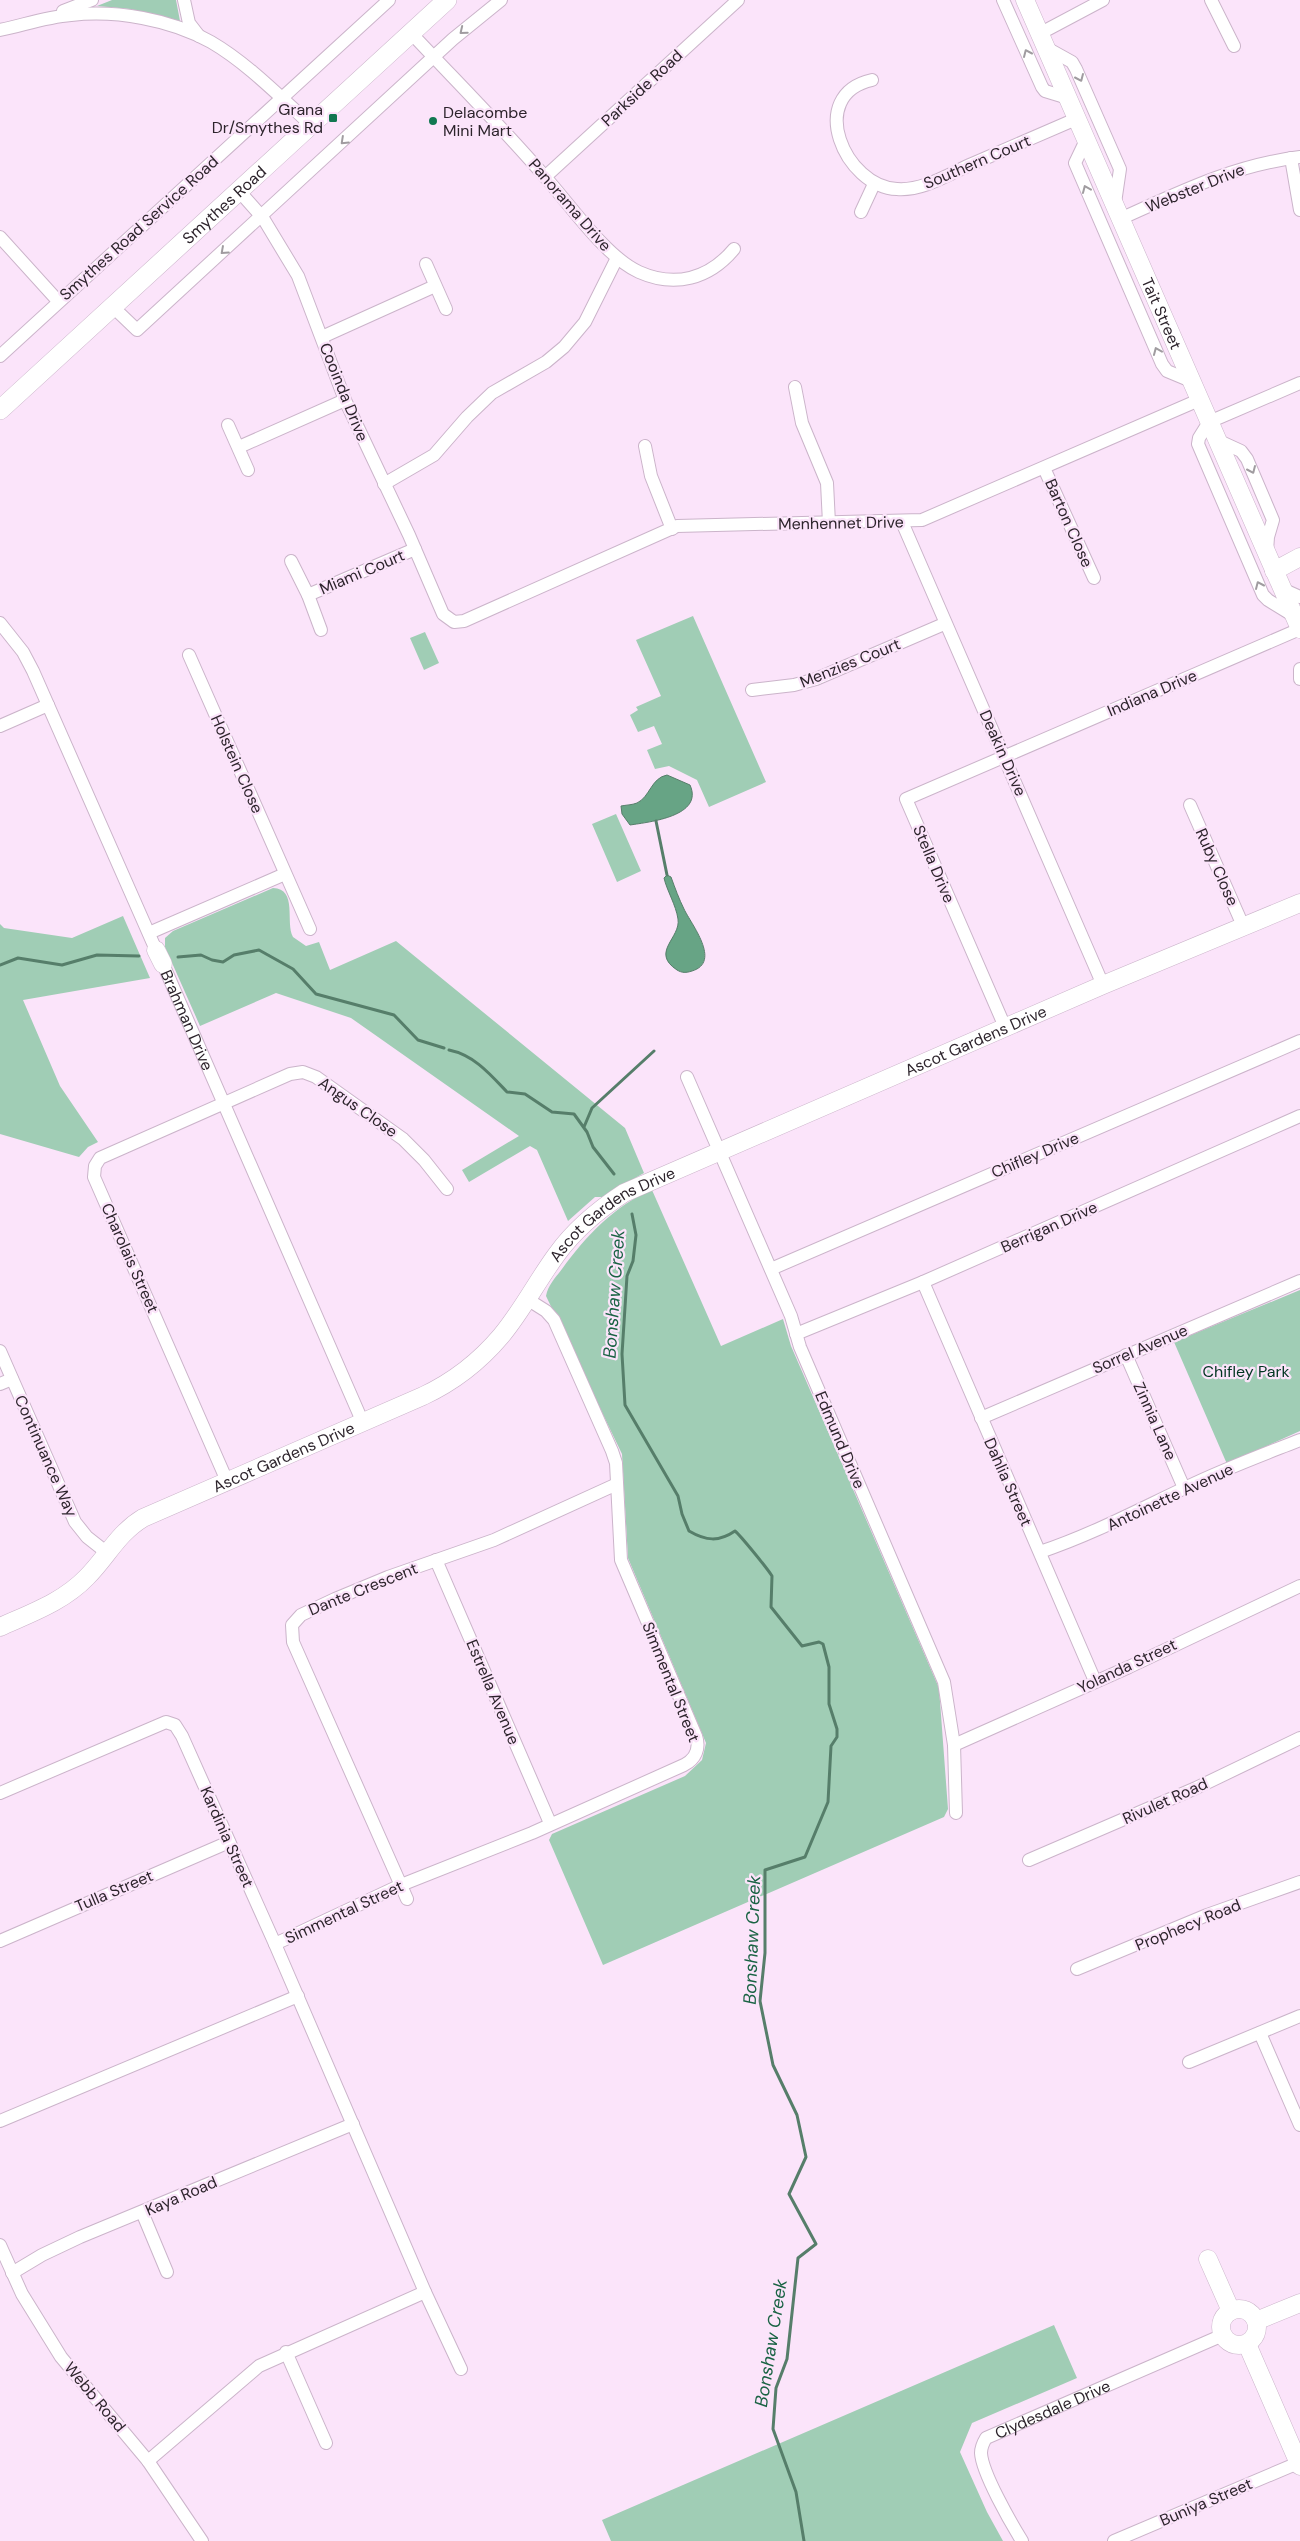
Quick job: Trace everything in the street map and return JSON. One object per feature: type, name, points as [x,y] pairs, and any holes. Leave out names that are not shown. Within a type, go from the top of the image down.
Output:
[{"type":"main road","name":"Smythes Road","points":[[0,410],[447,0]]},
{"type":"street","points":[[0,30],[37,20],[92,0]]},
{"type":"street","points":[[184,0],[189,23],[201,37]]},
{"type":"street","name":"Smythes Road Service Road","points":[[0,356],[389,0]]},
{"type":"street","points":[[113,307],[137,330],[434,57],[501,0]]},
{"type":"street","name":"Parkside Road","points":[[546,176],[738,0]]},
{"type":"street","points":[[1003,0],[1042,87],[1045,91],[1068,98]]},
{"type":"street","points":[[1103,0],[1042,41],[1072,62],[1076,69],[1120,169],[1116,188],[1118,213]]},
{"type":"street","points":[[1211,0],[1234,46]]},
{"type":"street","name":"Tait Street","points":[[1030,4],[1042,41],[1298,625]]},
{"type":"street","points":[[37,20],[84,14],[129,16],[162,23],[201,37],[228,54],[310,124]]},
{"type":"street","name":"Panorama Drive","points":[[411,33],[546,176],[617,258],[647,275],[679,281],[709,271],[734,249]]},
{"type":"street","name":"Southern Court","points":[[872,80],[858,85],[846,94],[838,107],[836,120],[841,140],[854,166],[862,176],[874,184],[899,190],[920,186],[1076,119]]},
{"type":"street","points":[[1086,140],[1075,163],[1162,364],[1167,371],[1191,381]]},
{"type":"street","points":[[1295,158],[1300,210]]},
{"type":"street","name":"Webster Drive","points":[[1118,213],[1251,165],[1295,158]]},
{"type":"street","points":[[861,212],[874,184]]},
{"type":"street","name":"Cooinda Drive","points":[[239,191],[262,216],[298,276],[345,400],[415,548],[443,614],[456,620]]},
{"type":"street","points":[[0,237],[58,302]]},
{"type":"street","points":[[384,484],[434,455],[467,417],[492,393],[546,362],[564,347],[585,322],[617,258]]},
{"type":"street","points":[[426,264],[446,309]]},
{"type":"street","points":[[322,337],[435,286]]},
{"type":"street","points":[[1298,625],[1268,600],[1262,592],[1198,447],[1199,438],[1209,422],[1300,383]]},
{"type":"street","points":[[796,387],[802,423],[827,483],[829,523]]},
{"type":"street","points":[[239,447],[345,400]]},
{"type":"street","name":"Menhennet Drive","points":[[456,620],[476,615],[672,528],[687,524],[902,522],[926,519],[1200,400]]},
{"type":"street","points":[[228,425],[248,470]]},
{"type":"street","points":[[646,446],[651,476],[672,528]]},
{"type":"street","name":"Barton Close","points":[[1044,468],[1094,578]]},
{"type":"street","name":"Deakin Drive","points":[[902,522],[944,624],[1004,756],[1103,985]]},
{"type":"street","name":"Miami Court","points":[[308,595],[415,548]]},
{"type":"street","points":[[1271,563],[1300,557]]},
{"type":"street","name":"Miami Court","points":[[291,561],[308,595],[321,630]]},
{"type":"street","points":[[1282,589],[1300,598]]},
{"type":"street","name":"Brahman Drive","points":[[0,623],[23,652],[48,705],[363,1423]]},
{"type":"street","name":"Menzies Court","points":[[752,690],[794,685],[816,679],[944,624]]},
{"type":"street","name":"Indiana Drive","points":[[1004,756],[1298,625]]},
{"type":"street","name":"Holstein Close","points":[[189,654],[310,929]]},
{"type":"street","points":[[1300,669],[1300,679]]},
{"type":"street","points":[[0,726],[48,705]]},
{"type":"street","name":"Stella Drive","points":[[1004,756],[906,799],[1005,1027]]},
{"type":"street","name":"Ruby Close","points":[[1190,805],[1244,928]]},
{"type":"street","points":[[149,933],[285,874]]},
{"type":"street","name":"Ascot Gardens Drive","points":[[0,1627],[66,1595],[87,1577],[120,1536],[139,1520],[435,1391],[461,1374],[501,1337],[566,1243],[603,1208],[641,1185],[1103,985],[1244,928],[1300,903]]},
{"type":"street","name":"Chifley Drive","points":[[771,1269],[1300,1041]]},
{"type":"street","name":"Angus Close","points":[[223,1103],[293,1073],[307,1072],[403,1139],[420,1155],[446,1189]]},
{"type":"street","name":"Edmund Drive","points":[[686,1077],[771,1269],[796,1334],[944,1682],[954,1745],[956,1813]]},
{"type":"street","name":"Charolais Street","points":[[223,1103],[104,1154],[96,1163],[94,1172],[227,1481]]},
{"type":"street","name":"Berrigan Drive","points":[[796,1334],[923,1282],[1300,1116]]},
{"type":"street","name":"Sorrel Avenue","points":[[980,1418],[1300,1281]]},
{"type":"street","name":"Dahlia Street","points":[[923,1282],[1095,1681]]},
{"type":"street","name":"Simmental Street","points":[[276,1944],[401,1885],[534,1838],[550,1823],[688,1763],[698,1750],[696,1736],[621,1560],[617,1484],[612,1451],[554,1320],[546,1311],[527,1299]]},
{"type":"street","name":"Continuance Way","points":[[0,1351],[6,1381],[75,1522],[87,1538],[106,1552]]},
{"type":"street","name":"Zinnia Lane","points":[[1126,1355],[1184,1488]]},
{"type":"street","name":"Antoinette Avenue","points":[[1040,1552],[1129,1516],[1184,1488],[1300,1440]]},
{"type":"street","name":"Dante Crescent","points":[[401,1885],[293,1642],[291,1628],[294,1621],[306,1612],[388,1577],[540,1521],[617,1484]]},
{"type":"street","name":"Estrella Avenue","points":[[436,1560],[550,1823]]},
{"type":"street","name":"Yolanda Street","points":[[954,1745],[1300,1586]]},
{"type":"street","name":"Kardinia Street","points":[[0,1793],[166,1722],[175,1725],[182,1736],[276,1944],[425,2292],[461,2369]]},
{"type":"street","name":"Rivulet Road","points":[[1029,1860],[1196,1788],[1300,1738]]},
{"type":"street","name":"Tulla Street","points":[[0,1941],[229,1842]]},
{"type":"street","name":"Prophecy Road","points":[[1077,1969],[1146,1942],[1207,1915],[1300,1882]]},
{"type":"street","points":[[401,1885],[407,1899]]},
{"type":"street","points":[[0,2121],[298,1996]]},
{"type":"street","points":[[1189,2062],[1300,2016]]},
{"type":"street","points":[[1260,2034],[1300,2125]]},
{"type":"street","name":"Kaya Road","points":[[12,2273],[42,2255],[353,2124]]},
{"type":"street","points":[[142,2212],[167,2272]]},
{"type":"street","name":"Webb Road","points":[[0,2245],[12,2273],[38,2322],[61,2357],[148,2462],[202,2541]]},
{"type":"street","points":[[1208,2259],[1231,2311]]},
{"type":"street","points":[[148,2462],[259,2366],[286,2352],[425,2292]]},
{"type":"street","points":[[1256,2321],[1300,2303]]},
{"type":"street","points":[[1241,2309],[1248,2311],[1256,2321],[1257,2332],[1247,2344],[1233,2345],[1223,2335],[1222,2321],[1231,2311],[1241,2309]]},
{"type":"street","name":"Clydesdale Drive","points":[[1022,2541],[985,2467],[981,2451],[985,2440],[991,2435],[1223,2335]]},
{"type":"street","points":[[1247,2344],[1299,2465]]},
{"type":"street","points":[[286,2352],[326,2443]]},
{"type":"street","name":"Buniya Street","points":[[1114,2541],[1299,2465]]},
{"type":"green space","points":[[112,0],[176,0],[180,21],[130,9],[97,6]]},
{"type":"green space","points":[[693,616],[766,782],[709,807],[697,780],[669,766],[655,769],[647,750],[662,744],[654,726],[638,732],[630,715],[638,710],[636,707],[661,696],[636,640]]},
{"type":"green space","points":[[425,632],[439,663],[424,670],[410,638]]},
{"type":"green space","points":[[616,814],[641,871],[617,882],[592,824]]},
{"type":"green space","points":[[273,888],[281,890],[286,894],[293,937],[306,946],[319,942],[330,970],[396,941],[625,1128],[644,1173],[602,1197],[595,1197],[568,1221],[537,1150],[530,1146],[469,1182],[462,1170],[519,1136],[351,1018],[276,993],[200,1026],[165,947],[165,938],[173,931]]},
{"type":"green space","points":[[123,916],[150,978],[23,1000],[60,1086],[98,1142],[88,1147],[79,1157],[0,1134],[0,924],[4,928],[72,938]]},
{"type":"green space","points":[[652,1190],[721,1346],[783,1319],[791,1346],[939,1688],[948,1809],[944,1817],[603,1965],[549,1840],[552,1834],[685,1776],[702,1760],[706,1743],[628,1558],[622,1454],[546,1296],[548,1288],[555,1278],[591,1233],[626,1204]]},
{"type":"green space","name":"Chifley Park","points":[[1300,1290],[1300,1431],[1227,1464],[1174,1342]]},
{"type":"green space","points":[[1054,2325],[1077,2378],[972,2423],[960,2452],[987,2512],[1003,2541],[611,2541],[602,2520]]},
{"type":"shaded area","points":[[667,775],[690,785],[692,795],[689,804],[673,816],[630,825],[622,814],[621,806],[635,804],[641,800],[657,780]]},
{"type":"shaded area","points":[[667,875],[671,877],[680,901],[698,933],[704,951],[704,960],[701,966],[688,972],[677,970],[669,963],[666,957],[668,945],[678,926],[678,919],[664,878]]},
{"type":"waterway","points":[[656,821],[667,875]]},
{"type":"waterway","name":"Bonshaw Creek","points":[[178,957],[201,955],[223,962],[234,955],[259,950],[293,969],[316,994],[394,1015],[418,1040],[444,1048]]},
{"type":"waterway","name":"Bonshaw Creek","points":[[0,965],[18,958],[62,965],[97,955],[139,956]]},
{"type":"waterway","name":"Bonshaw Creek","points":[[449,1050],[474,1061],[488,1072],[507,1092],[525,1094],[552,1112],[574,1114],[587,1132],[593,1147],[614,1174]]},
{"type":"waterway","points":[[584,1127],[592,1108],[654,1051]]},
{"type":"waterway","name":"Bonshaw Creek","points":[[632,1214],[636,1235],[633,1261],[627,1276],[622,1354],[625,1405],[678,1496],[682,1514],[689,1531],[701,1537],[712,1539],[729,1535],[735,1531],[772,1576],[771,1607],[802,1646],[819,1642],[823,1644],[829,1667],[829,1704],[837,1729],[837,1737],[831,1746],[828,1802],[805,1857],[765,1870],[765,1953],[760,2001],[773,2065],[797,2115],[806,2157],[789,2194],[816,2244],[798,2258],[787,2359],[776,2388],[773,2429],[796,2492],[804,2541]]},
{"type":"place","name":"Grana Dr/Smythes Rd","points":[[333,118]]},
{"type":"place","name":"Delacombe Mini Mart","points":[[433,121]]}]
